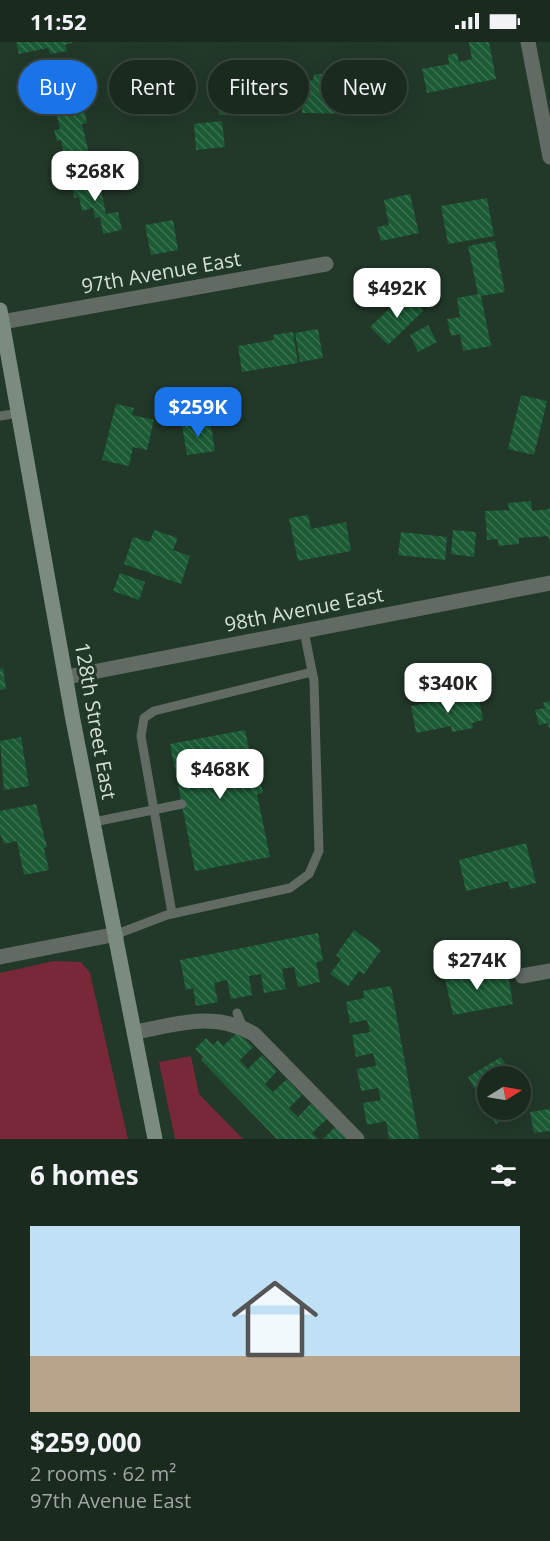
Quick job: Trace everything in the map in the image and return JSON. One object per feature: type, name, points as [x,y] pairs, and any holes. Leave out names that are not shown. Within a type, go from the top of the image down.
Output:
[{"type":"street","points":[[528,42],[550,157]]},
{"type":"street","name":"97th Avenue East","points":[[1,316],[326,264]]},
{"type":"street","name":"128th Street East","points":[[1,316],[155,1139]]},
{"type":"street","name":"98th Avenue East","points":[[67,677],[550,583]]},
{"type":"street","points":[[0,957],[117,934]]},
{"type":"street","points":[[522,976],[550,971]]},
{"type":"street","points":[[136,1032],[211,1020],[233,1023],[240,1020],[357,1139]]},
{"type":"lane","points":[[0,416],[19,413]]},
{"type":"lane","points":[[117,934],[172,913],[290,888],[309,874],[319,851],[312,672],[304,631]]},
{"type":"lane","points":[[172,913],[141,736],[144,718],[154,711],[312,672]]},
{"type":"lane","points":[[94,822],[182,804]]},
{"type":"shaded area","points":[[54,961],[81,962],[90,973],[128,1139],[0,1139],[0,973]]},
{"type":"shaded area","points":[[191,1056],[199,1094],[243,1139],[175,1139],[159,1062]]},
{"type":"building","points":[[16,42],[72,43],[65,45],[67,51],[50,54],[48,48],[19,54]]},
{"type":"building","points":[[469,42],[489,42],[496,79],[427,93],[422,69],[449,64],[448,55],[457,53],[459,62],[472,59]]},
{"type":"building","points":[[314,74],[321,74],[321,113],[309,113],[309,80],[313,80]]},
{"type":"building","points":[[85,114],[87,123],[82,124],[89,154],[65,159],[61,140],[57,141],[54,130],[60,129],[57,115]]},
{"type":"building","points":[[222,121],[225,147],[196,150],[194,124]]},
{"type":"building","points":[[98,175],[106,214],[118,212],[122,230],[103,234],[100,217],[95,218],[93,208],[82,211],[79,197],[74,198],[71,180]]},
{"type":"building","points":[[410,194],[419,233],[381,241],[377,227],[389,225],[384,200]]},
{"type":"building","points":[[487,198],[494,236],[448,244],[441,206]]},
{"type":"building","points":[[173,220],[178,250],[151,255],[145,225]]},
{"type":"building","points":[[495,241],[505,292],[481,296],[491,346],[463,351],[460,334],[451,336],[447,319],[460,317],[457,298],[478,294],[468,246]]},
{"type":"building","points":[[406,293],[423,311],[388,345],[370,327]]},
{"type":"building","points":[[428,325],[437,342],[418,352],[410,335]]},
{"type":"building","points":[[318,329],[323,358],[300,362],[295,333]]},
{"type":"building","points":[[293,332],[298,363],[242,372],[238,346],[274,340],[273,335]]},
{"type":"building","points":[[521,395],[547,401],[534,455],[508,449]]},
{"type":"building","points":[[116,404],[134,408],[132,415],[154,420],[147,450],[133,447],[129,466],[102,460]]},
{"type":"building","points":[[210,421],[215,451],[187,455],[182,425]]},
{"type":"building","points":[[531,501],[532,511],[550,509],[550,542],[548,536],[519,538],[519,544],[498,546],[498,539],[487,540],[485,511],[509,510],[508,503]]},
{"type":"building","points":[[308,515],[311,529],[346,522],[351,551],[298,561],[289,518]]},
{"type":"building","points":[[154,530],[178,538],[173,550],[190,556],[181,584],[124,564],[133,537],[150,542]]},
{"type":"building","points":[[453,530],[476,532],[474,557],[451,554]]},
{"type":"building","points":[[401,532],[447,537],[445,560],[398,555]]},
{"type":"building","points":[[120,573],[145,582],[139,600],[113,591]]},
{"type":"building","points":[[3,668],[6,689],[0,690],[0,669]]},
{"type":"building","points":[[478,693],[483,720],[472,723],[473,728],[452,732],[451,726],[416,733],[411,706]]},
{"type":"building","points":[[550,701],[549,728],[548,723],[539,725],[535,710],[545,708],[543,703]]},
{"type":"building","points":[[245,730],[256,784],[261,783],[263,793],[257,794],[270,857],[195,871],[170,744]]},
{"type":"building","points":[[21,737],[29,786],[4,790],[0,741]]},
{"type":"building","points":[[36,804],[47,847],[44,848],[49,870],[24,875],[17,841],[4,844],[0,833],[0,811]]},
{"type":"building","points":[[526,843],[536,883],[510,889],[508,881],[466,891],[459,860]]},
{"type":"building","points":[[354,930],[381,950],[364,974],[359,971],[348,986],[330,974],[341,959],[336,955]]},
{"type":"building","points":[[318,933],[323,961],[316,962],[320,982],[298,987],[294,967],[282,969],[286,989],[264,993],[261,974],[249,976],[252,995],[231,999],[227,980],[214,983],[218,1002],[196,1006],[193,988],[186,990],[180,960]]},
{"type":"building","points":[[483,967],[485,980],[508,975],[513,1004],[453,1015],[444,974]]},
{"type":"building","points":[[391,986],[419,1139],[389,1139],[386,1121],[367,1125],[363,1103],[381,1100],[378,1088],[361,1091],[357,1069],[376,1066],[373,1053],[356,1057],[352,1035],[370,1032],[367,1020],[350,1023],[346,1002],[364,998],[363,991]]},
{"type":"building","points":[[238,1032],[253,1047],[240,1060],[248,1069],[262,1055],[277,1071],[265,1084],[273,1092],[287,1079],[302,1095],[289,1108],[298,1117],[311,1103],[327,1119],[312,1133],[318,1139],[277,1139],[201,1060],[203,1057],[195,1049],[206,1038],[213,1045],[218,1040],[223,1046]]},
{"type":"building","points":[[501,1057],[506,1066],[486,1066]]},
{"type":"building","points":[[477,1072],[477,1092],[468,1077]]},
{"type":"building","points":[[550,1109],[550,1131],[534,1133],[531,1112]]},
{"type":"building","points":[[335,1127],[347,1139],[323,1139]]}]
